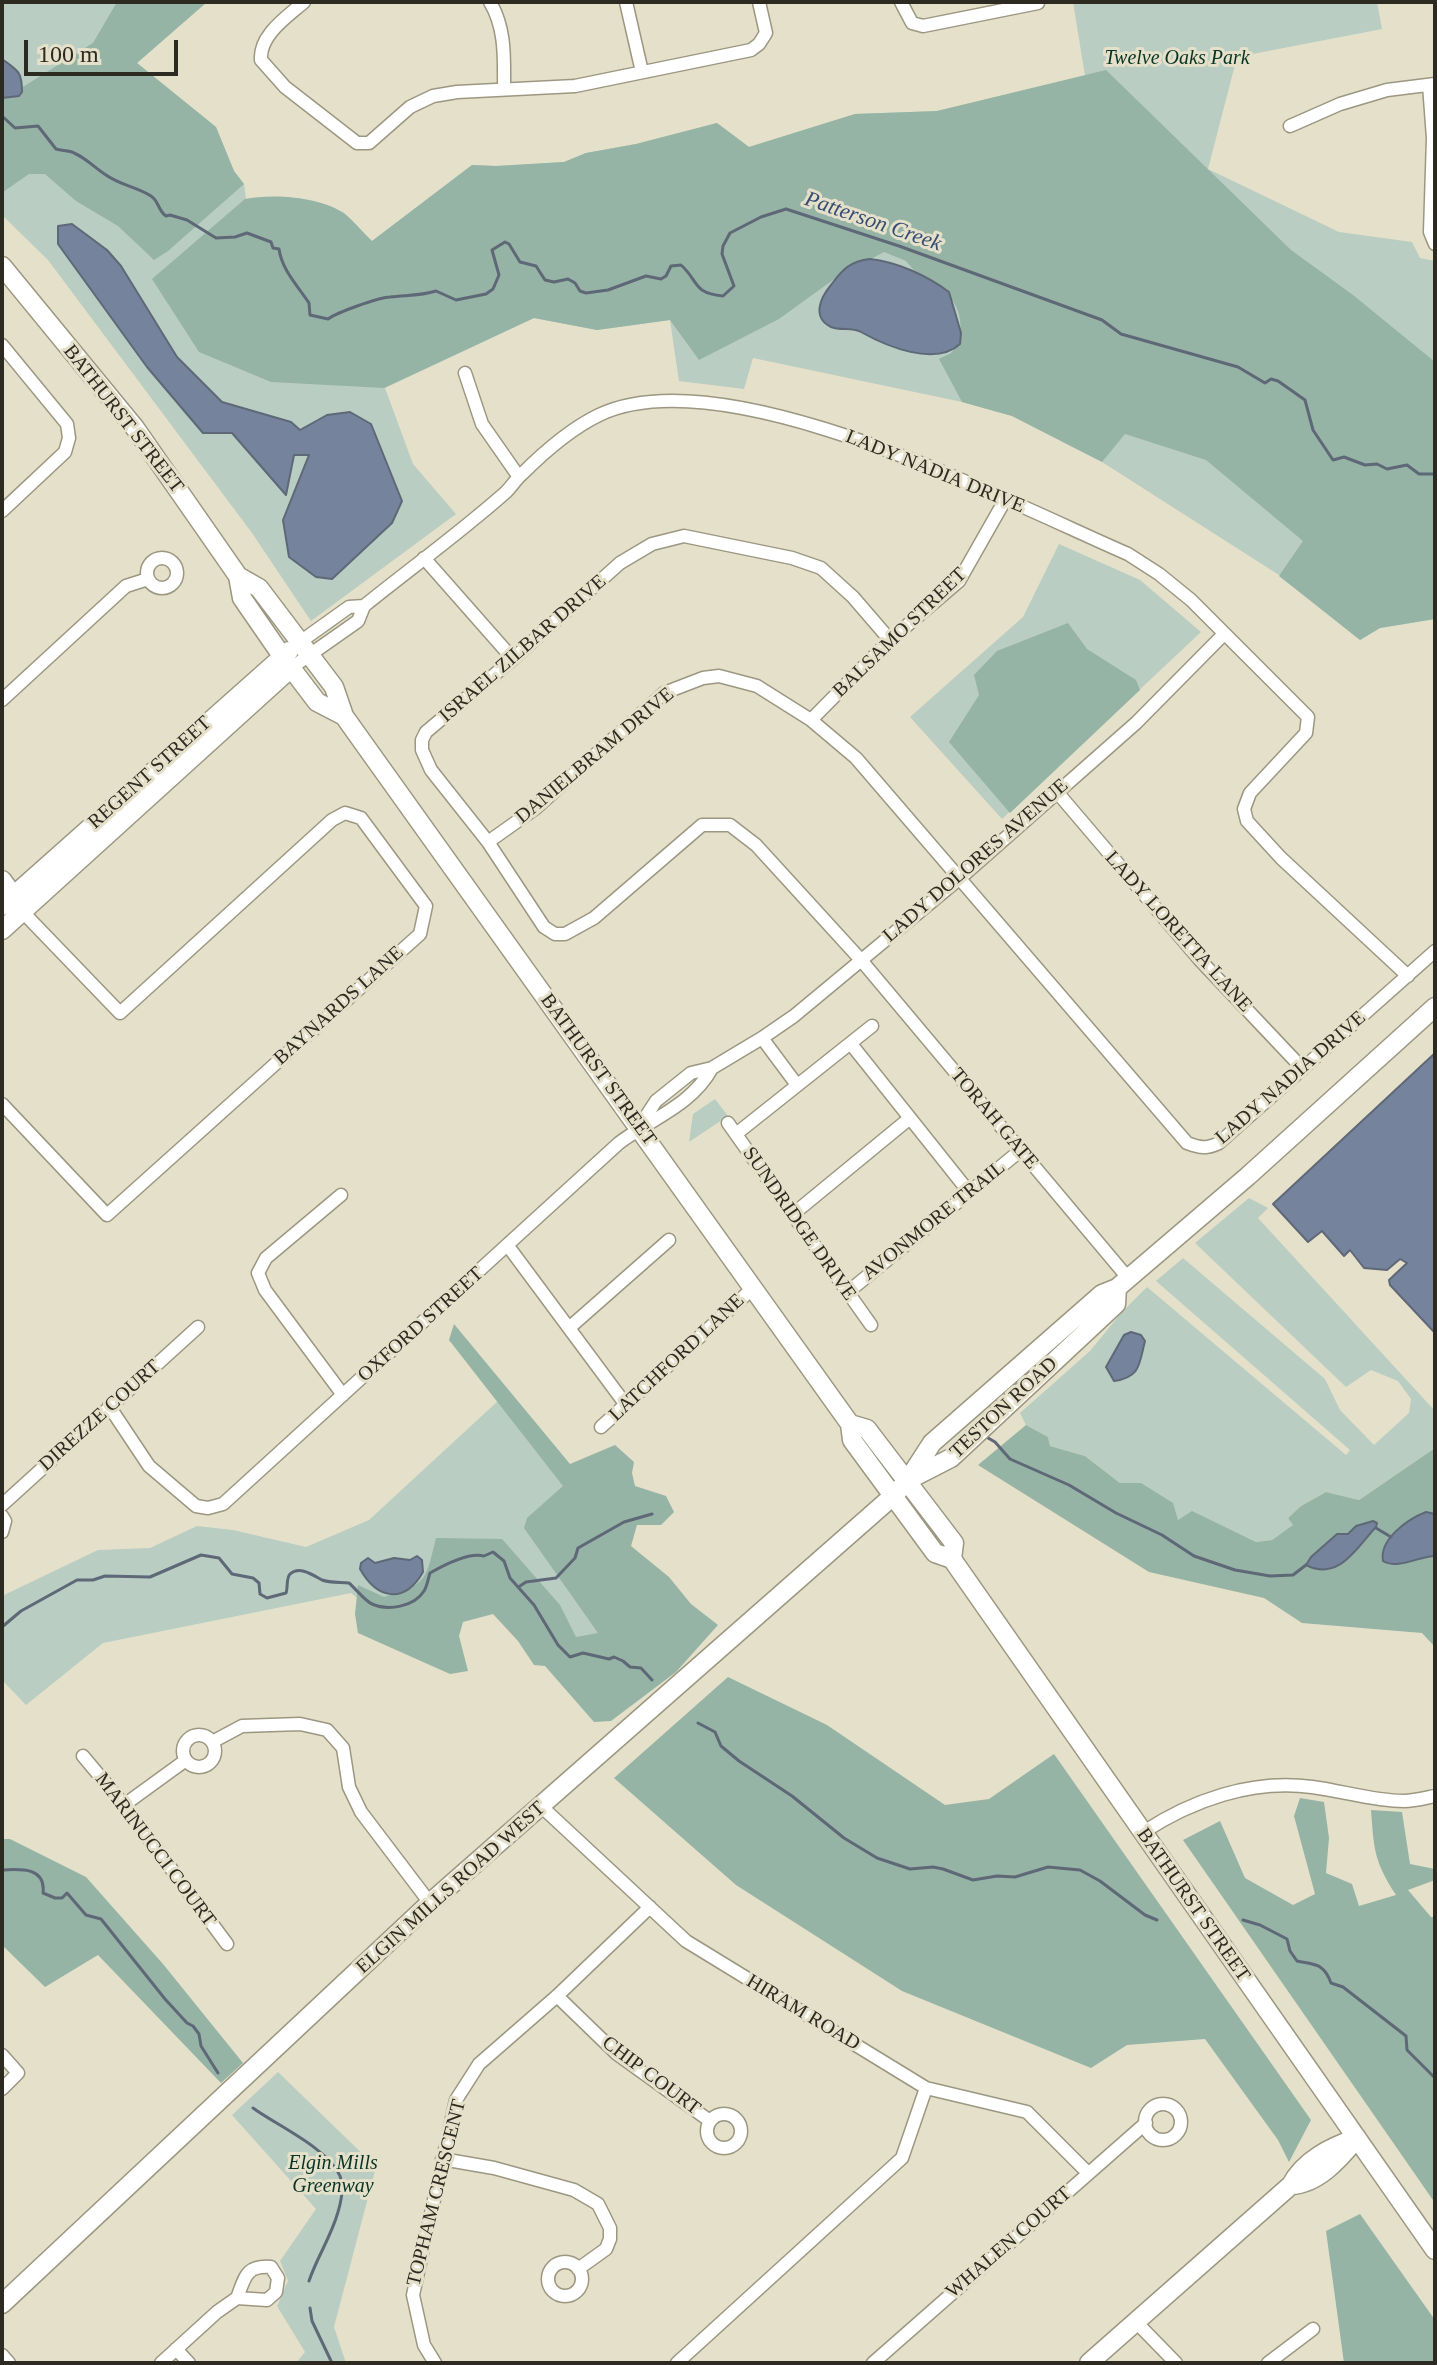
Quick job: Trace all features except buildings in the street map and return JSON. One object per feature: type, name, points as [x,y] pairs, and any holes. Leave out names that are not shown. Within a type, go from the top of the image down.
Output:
[{"type":"main road","name":"BATHURST STREET","points":[[2,266],[135,428],[238,576],[242,598],[286,662],[317,702],[344,716]]},
{"type":"main road","name":"BATHURST STREET","points":[[238,576],[259,588],[334,687],[344,716],[850,1424],[852,1440],[935,1553],[952,1559],[1435,2250]]},
{"type":"main road","name":"REGENT STREET","points":[[2,930],[8,898],[305,648]]},
{"type":"main road","name":"TESTON ROAD","points":[[908,1480],[951,1458],[1116,1304],[1123,1283],[1248,1176],[1435,1007]]},
{"type":"main road","name":"BATHURST STREET","points":[[850,1424],[867,1429],[908,1480],[954,1543],[952,1559]]},
{"type":"main road","name":"ELGIN MILLS ROAD WEST","points":[[2,2304],[430,1903],[908,1480]]},
{"type":"main road","points":[[1089,2363],[1291,2185],[1297,2173],[1330,2148],[1357,2138]]},
{"type":"street","points":[[304,2],[277,25],[262,44],[261,60],[285,87],[357,143],[369,143],[410,107],[433,96],[575,86],[751,50],[766,33],[759,2]]},
{"type":"street","points":[[490,2],[499,17],[504,41],[504,89]]},
{"type":"street","points":[[626,2],[642,72]]},
{"type":"street","points":[[901,2],[912,23],[923,26],[1038,3]]},
{"type":"street","points":[[1290,126],[1340,104],[1387,90],[1432,84],[1430,232],[1435,244]]},
{"type":"street","points":[[2,345],[67,424],[69,438],[65,452],[2,511]]},
{"type":"street","points":[[465,373],[482,424],[519,477]]},
{"type":"street","name":"LADY NADIA DRIVE","points":[[305,648],[349,607],[364,606],[509,489],[550,446],[600,415],[631,405],[671,399],[736,407],[833,431],[915,460],[1128,554],[1191,600],[1308,717],[1306,733],[1250,793],[1244,809],[1247,821],[1281,858],[1408,976]]},
{"type":"street","name":"BALSAMO STREET","points":[[811,720],[890,640],[959,581],[1005,500]]},
{"type":"street","name":"ISRAEL ZILBAR DRIVE","points":[[861,960],[756,845],[730,825],[702,825],[594,918],[565,934],[555,934],[544,927],[488,842],[431,770],[422,750],[422,740],[426,732],[620,563],[652,544],[684,536],[792,558],[821,568],[853,597],[890,640]]},
{"type":"street","points":[[424,558],[513,659]]},
{"type":"street","points":[[2,700],[126,586],[148,579]]},
{"type":"street","name":"LADY DOLORES AVENUE","points":[[639,1127],[656,1101],[691,1073],[712,1068],[762,1038],[959,879],[1136,723],[1224,634]]},
{"type":"street","name":"DANIELBRAM DRIVE","points":[[488,842],[536,808],[664,693],[679,685],[719,676],[757,686],[811,720],[866,768],[959,879]]},
{"type":"street","name":"LADY LORETTA LANE","points":[[1057,792],[1199,959],[1303,1069]]},
{"type":"street","name":"BAYNARDS LANE","points":[[2,1104],[107,1215],[420,934],[426,906],[361,818],[345,813],[332,820],[120,1013],[8,898]]},
{"type":"street","name":"LADY NADIA DRIVE","points":[[959,879],[1187,1143],[1208,1148],[1219,1143],[1435,951]]},
{"type":"street","name":"TORAH GATE","points":[[861,960],[1021,1150],[1123,1283]]},
{"type":"street","points":[[736,1134],[872,1026]]},
{"type":"street","points":[[762,1038],[797,1085]]},
{"type":"street","points":[[851,1044],[969,1192]]},
{"type":"street","points":[[792,1215],[910,1118]]},
{"type":"street","name":"SUNDRIDGE DRIVE","points":[[728,1123],[871,1325]]},
{"type":"street","name":"OXFORD STREET","points":[[109,1406],[149,1466],[196,1506],[208,1508],[223,1504],[639,1127]]},
{"type":"street","name":"AVONMORE TRAIL","points":[[848,1292],[1021,1150]]},
{"type":"street","points":[[341,1195],[266,1258],[258,1273],[265,1290],[343,1395]]},
{"type":"street","points":[[569,1328],[669,1240]]},
{"type":"street","points":[[508,1246],[626,1405]]},
{"type":"street","name":"LATCHFORD LANE","points":[[601,1427],[753,1288]]},
{"type":"street","name":"DIREZZE COURT","points":[[2,1505],[198,1327]]},
{"type":"street","points":[[2,1516],[5,1521],[2,1532]]},
{"type":"street","points":[[212,1742],[242,1726],[300,1724],[327,1730],[343,1748],[349,1787],[361,1812],[430,1903]]},
{"type":"street","points":[[203,1736],[212,1742],[214,1757],[208,1764],[199,1767],[186,1760],[185,1744],[192,1737],[203,1736]]},
{"type":"street","name":"MARINUCCI COURT","points":[[83,1756],[124,1805],[227,1944]]},
{"type":"street","points":[[124,1805],[186,1760]]},
{"type":"street","points":[[1142,1833],[1211,1798],[1249,1789],[1285,1785],[1405,1801],[1435,1796]]},
{"type":"street","name":"HIRAM ROAD","points":[[542,1807],[686,1941],[926,2088],[1027,2112],[1088,2173]]},
{"type":"street","name":"TOPHAM CRESCENT","points":[[435,2363],[424,2345],[413,2295],[456,2100],[479,2064],[557,1996],[650,1907]]},
{"type":"street","name":"CHIP COURT","points":[[557,1996],[617,2054],[710,2121]]},
{"type":"street","points":[[2,2055],[18,2073],[2,2089]]},
{"type":"street","points":[[677,2363],[902,2158],[926,2088]]},
{"type":"street","name":"WHALEN COURT","points":[[873,2363],[1146,2123]]},
{"type":"street","points":[[442,2159],[494,2168],[574,2190],[598,2204],[610,2228],[610,2239],[606,2249],[578,2269]]},
{"type":"street","points":[[161,2363],[237,2298]]},
{"type":"street","points":[[1135,2321],[1176,2363]]},
{"type":"street","points":[[1268,2363],[1313,2329]]},
{"type":"street","points":[[176,2349],[189,2363]]},
{"type":"street","points":[[2,2355],[9,2363]]},
{"type":"green space","name":"Twelve Oaks Park","points":[[2,2],[207,2],[137,63],[216,127],[234,171],[244,184],[246,199],[300,198],[343,212],[372,241],[472,165],[564,162],[586,153],[717,123],[749,147],[855,114],[937,111],[1085,76],[1073,2],[1377,2],[1382,29],[1237,57],[1208,169],[1339,232],[1412,242],[1420,258],[1435,261],[1435,619],[1380,628],[1360,640],[1279,575],[1102,462],[1012,416],[962,402],[753,358],[744,389],[679,381],[670,320],[597,330],[534,318],[385,388],[413,464],[456,514],[311,621],[252,533],[48,260],[2,215]]},
{"type":"green space","points":[[117,2],[207,2],[137,63],[216,127],[234,171],[244,184],[154,260],[118,226],[76,201],[45,174],[29,174],[2,190],[2,100],[93,43]]},
{"type":"green space","points":[[1106,70],[1291,250],[1353,295],[1435,362],[1435,619],[1380,628],[1360,640],[1279,576],[1303,541],[1206,460],[1125,434],[1102,462],[1012,416],[962,402],[939,359],[951,353],[960,334],[954,302],[939,289],[929,288],[906,261],[884,252],[837,277],[779,319],[699,360],[670,320],[597,330],[534,318],[384,388],[271,382],[199,352],[152,279],[245,199],[283,197],[324,204],[345,214],[372,241],[472,165],[564,162],[586,153],[717,123],[749,147],[855,114],[937,111]]},
{"type":"green space","points":[[1059,544],[1140,580],[1201,632],[1002,819],[910,717],[1023,617]]},
{"type":"green space","points":[[1068,623],[1087,649],[1136,680],[1140,690],[1010,813],[949,742],[979,695],[974,675],[997,651]]},
{"type":"green space","points":[[715,1099],[728,1116],[689,1142],[693,1114]]},
{"type":"green space","points":[[1249,1198],[1268,1208],[1258,1218],[1435,1411],[1435,1448],[1359,1500],[1326,1492],[1301,1506],[1288,1518],[1294,1525],[1272,1540],[1256,1542],[1192,1512],[1178,1520],[1141,1483],[1120,1483],[1085,1456],[1050,1446],[1048,1437],[1026,1425],[1020,1413],[1090,1351],[1147,1287],[1346,1455],[1350,1450],[1156,1281],[1183,1258],[1325,1379],[1340,1410],[1374,1445],[1409,1413],[1411,1399],[1398,1381],[1371,1370],[1346,1387],[1195,1243]]},
{"type":"green space","points":[[454,1324],[570,1464],[615,1445],[634,1462],[632,1473],[635,1486],[666,1496],[674,1512],[661,1525],[637,1525],[631,1546],[669,1577],[691,1604],[718,1625],[676,1672],[611,1721],[594,1722],[545,1666],[534,1665],[518,1641],[493,1614],[463,1622],[459,1636],[468,1671],[450,1674],[358,1633],[355,1614],[358,1585],[384,1597],[417,1584],[426,1572],[436,1538],[502,1539],[560,1605],[576,1637],[598,1633],[524,1528],[527,1518],[563,1486],[449,1340]]},
{"type":"green space","points":[[499,1400],[705,1629],[610,1719],[506,1605],[398,1631],[351,1593],[103,1643],[26,1705],[2,1680],[2,1596],[98,1550],[150,1548],[197,1526],[233,1530],[306,1547],[369,1520]]},
{"type":"green space","points":[[1026,1425],[1048,1437],[1050,1446],[1085,1456],[1120,1483],[1141,1483],[1173,1503],[1178,1520],[1192,1511],[1256,1542],[1272,1540],[1293,1525],[1288,1518],[1301,1506],[1326,1492],[1359,1500],[1435,1448],[1435,1647],[1422,1633],[1302,1623],[1264,1598],[1149,1572],[978,1465]]},
{"type":"green space","points":[[728,1677],[827,1725],[945,1805],[989,1799],[1054,1754],[1311,2120],[1289,2162],[1278,2140],[1205,2039],[1127,2045],[1091,2068],[902,1991],[736,1885],[614,1778]]},
{"type":"green space","points":[[1300,1798],[1324,1802],[1329,1838],[1326,1873],[1352,1884],[1359,1906],[1396,1895],[1376,1855],[1371,1810],[1402,1812],[1410,1864],[1435,1869],[1435,1880],[1408,1890],[1431,1917],[1435,1917],[1435,2203],[1183,1840],[1220,1821],[1245,1878],[1293,1905],[1315,1894],[1294,1816]]},
{"type":"green space","points":[[2,1839],[10,1839],[86,1877],[163,1964],[243,2063],[221,2083],[98,1955],[45,1987],[2,1945]]},
{"type":"green space","name":"Elgin Mills Greenway","points":[[278,2072],[376,2167],[334,2327],[346,2363],[296,2363],[305,2352],[277,2306],[288,2281],[280,2261],[316,2209],[232,2115]]},
{"type":"green space","points":[[1360,2214],[1435,2320],[1435,2363],[1344,2363],[1326,2231]]},
{"type":"water","points":[[2,59],[20,75],[22,92],[19,96],[2,98]]},
{"type":"water","points":[[72,224],[107,250],[121,266],[177,357],[222,402],[291,422],[300,430],[327,415],[350,412],[371,424],[402,501],[392,523],[332,579],[316,577],[289,557],[283,520],[309,455],[294,455],[286,495],[232,433],[203,433],[147,367],[58,244],[58,226]]},
{"type":"water","points":[[870,259],[911,270],[949,292],[961,333],[960,344],[938,354],[910,352],[857,331],[831,327],[825,323],[820,307],[827,290],[847,267]]},
{"type":"water","points":[[1435,1053],[1435,1333],[1390,1285],[1389,1280],[1407,1263],[1400,1259],[1387,1270],[1364,1268],[1350,1250],[1344,1256],[1322,1231],[1308,1242],[1273,1204]]},
{"type":"water","points":[[1131,1332],[1141,1335],[1145,1341],[1140,1363],[1134,1373],[1114,1381],[1106,1367],[1124,1335]]},
{"type":"water","points":[[1426,1512],[1435,1514],[1435,1556],[1395,1564],[1383,1561],[1386,1545],[1396,1531]]},
{"type":"water","points":[[1373,1521],[1377,1523],[1376,1527],[1338,1566],[1318,1569],[1306,1565],[1337,1534],[1348,1534],[1356,1526]]},
{"type":"water","points":[[417,1556],[422,1560],[423,1572],[408,1590],[399,1593],[382,1592],[360,1569],[361,1563],[368,1558],[375,1563],[394,1558],[410,1560]]},
{"type":"waterway","name":"Patterson Creek","points":[[2,116],[15,128],[38,126],[56,149],[70,151],[111,178],[151,196],[166,216],[187,220],[216,238],[247,233],[271,242],[273,248],[279,249],[287,271],[309,303],[310,315],[328,319],[376,300],[436,291],[456,300],[486,294],[493,289],[499,275],[492,250],[505,242],[520,262],[536,266],[545,280],[568,279],[586,293],[608,290],[646,276],[661,279],[671,266],[681,265],[701,289],[723,296],[734,286],[722,254],[730,233],[761,217],[786,209],[899,246],[1102,320],[1121,334],[1238,367],[1265,383],[1271,379],[1278,381],[1305,400],[1313,430],[1333,460],[1344,457],[1387,469],[1407,465],[1419,474],[1435,474]]},
{"type":"waterway","points":[[983,1435],[995,1442],[1010,1459],[1069,1485],[1116,1513],[1162,1535],[1194,1556],[1235,1570],[1270,1576],[1293,1575],[1306,1565]]},
{"type":"waterway","points":[[520,1586],[526,1582],[556,1578],[575,1558],[578,1548],[624,1522],[652,1514]]},
{"type":"waterway","points":[[1376,1528],[1391,1537]]},
{"type":"waterway","points":[[2,1627],[21,1611],[77,1580],[105,1576],[150,1577],[201,1555],[219,1558],[232,1574],[253,1578],[259,1583],[260,1594],[267,1598],[286,1593],[290,1574],[302,1571],[325,1581],[349,1583],[372,1604],[393,1607],[407,1604],[420,1596],[430,1573],[449,1563],[493,1552],[504,1561],[510,1578],[534,1605],[558,1645],[570,1657],[583,1653],[609,1659],[614,1657],[630,1667],[641,1668],[652,1680]]},
{"type":"waterway","points":[[698,1723],[715,1732],[721,1746],[739,1761],[792,1796],[844,1838],[877,1858],[910,1869],[943,1869],[973,1880],[1015,1877],[1048,1867],[1080,1870],[1157,1920]]},
{"type":"waterway","points":[[2,1870],[31,1871],[41,1878],[43,1893],[55,1898],[62,1898],[67,1893],[86,1915],[101,1919],[165,1999],[193,2026],[218,2073]]},
{"type":"waterway","points":[[1243,1920],[1287,1939],[1297,1961],[1322,1968],[1331,1983],[1343,1987],[1406,2036],[1407,2050],[1435,2078]]},
{"type":"waterway","points":[[253,2108],[325,2156],[340,2176],[342,2189],[338,2212],[309,2281]]},
{"type":"waterway","points":[[310,2308],[312,2321],[332,2363]]}]
